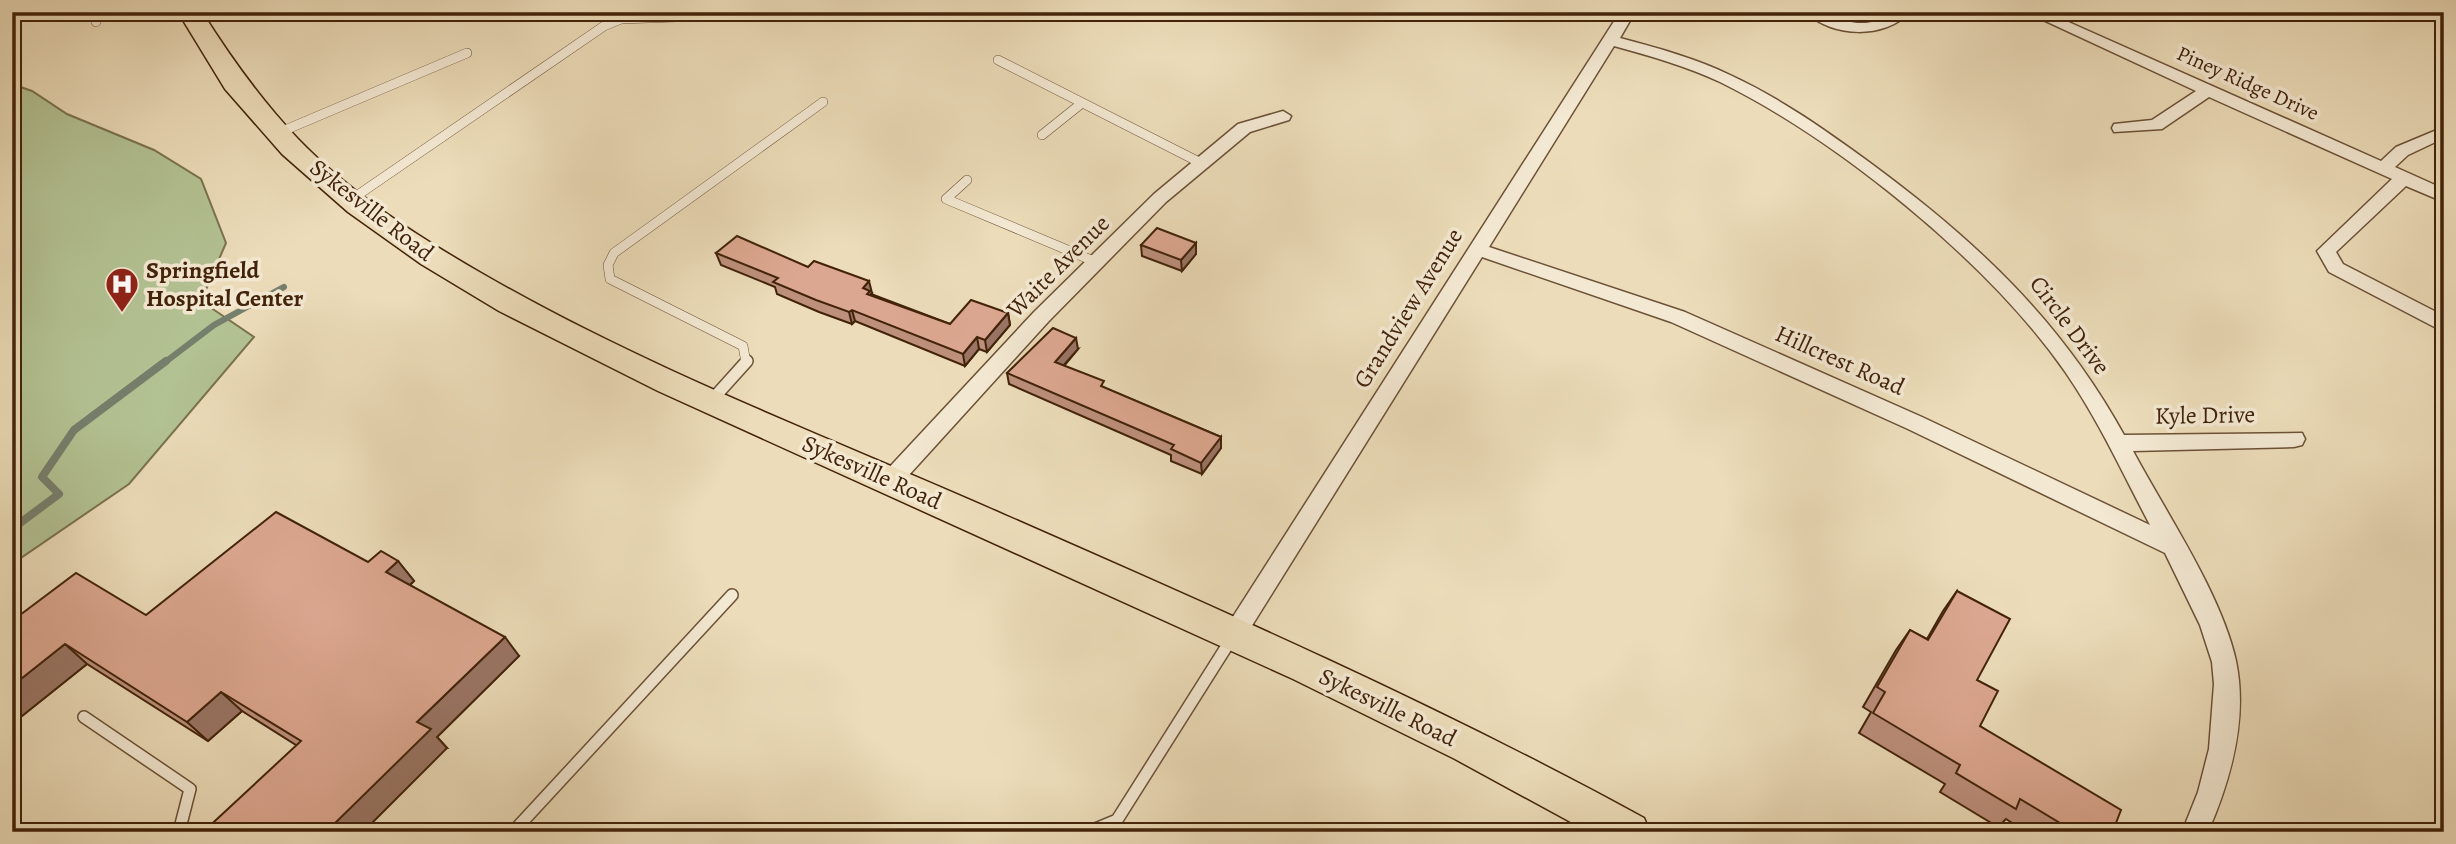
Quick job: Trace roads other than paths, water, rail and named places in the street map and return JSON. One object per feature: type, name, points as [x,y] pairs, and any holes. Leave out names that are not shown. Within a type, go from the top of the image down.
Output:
[{"type":"main road","name":"Sykesville Road","points":[[190,12],[232,79],[278,133],[352,199],[407,240],[477,285],[586,344],[1235,633],[1453,738],[1629,832]]},
{"type":"street","name":"Grandview Avenue","points":[[1235,633],[1628,12]]},
{"type":"street","points":[[1813,12],[1836,23],[1863,29],[1874,29],[1903,12]]},
{"type":"street","name":"Piney Ridge Drive","points":[[2033,12],[2444,195]]},
{"type":"street","points":[[2059,24],[2081,12]]},
{"type":"street","name":"Circle Drive","points":[[1610,40],[1703,69],[1748,90],[1820,134],[1927,214],[1992,270],[2037,319],[2074,369],[2118,443],[2172,546],[2213,630],[2223,660],[2225,722],[2219,769],[2195,832]]},
{"type":"street","points":[[2120,128],[2156,125],[2208,90]]},
{"type":"street","name":"Waite Avenue","points":[[891,480],[1096,262],[1160,198],[1244,128],[1283,116]]},
{"type":"street","points":[[2384,168],[2402,151],[2444,132]]},
{"type":"street","points":[[2404,177],[2326,251],[2336,268],[2444,325]]},
{"type":"street","name":"Hillcrest Road","points":[[1477,249],[1678,317],[1915,423],[2172,546]]},
{"type":"street","name":"Kyle Drive","points":[[2118,443],[2294,439]]},
{"type":"lane","points":[[352,199],[604,26],[621,19],[730,15]]},
{"type":"lane","points":[[278,133],[467,53]]},
{"type":"lane","points":[[998,60],[1201,163]]},
{"type":"lane","points":[[711,401],[747,362],[743,346],[610,279],[608,265],[614,253],[823,102]]},
{"type":"lane","points":[[1042,135],[1082,103]]},
{"type":"lane","points":[[967,180],[946,199],[1096,262]]},
{"type":"lane","points":[[513,832],[732,595]]},
{"type":"lane","points":[[1088,832],[1117,821],[1235,633]]},
{"type":"lane","points":[[84,717],[190,789],[179,832]]},
{"type":"waterway","points":[[164,363],[214,325],[284,287]]},
{"type":"waterway","points":[[12,529],[59,494],[42,477],[74,430],[166,361]]},
{"type":"place","name":"Springfield Hospital Center","points":[[122,314]]}]
